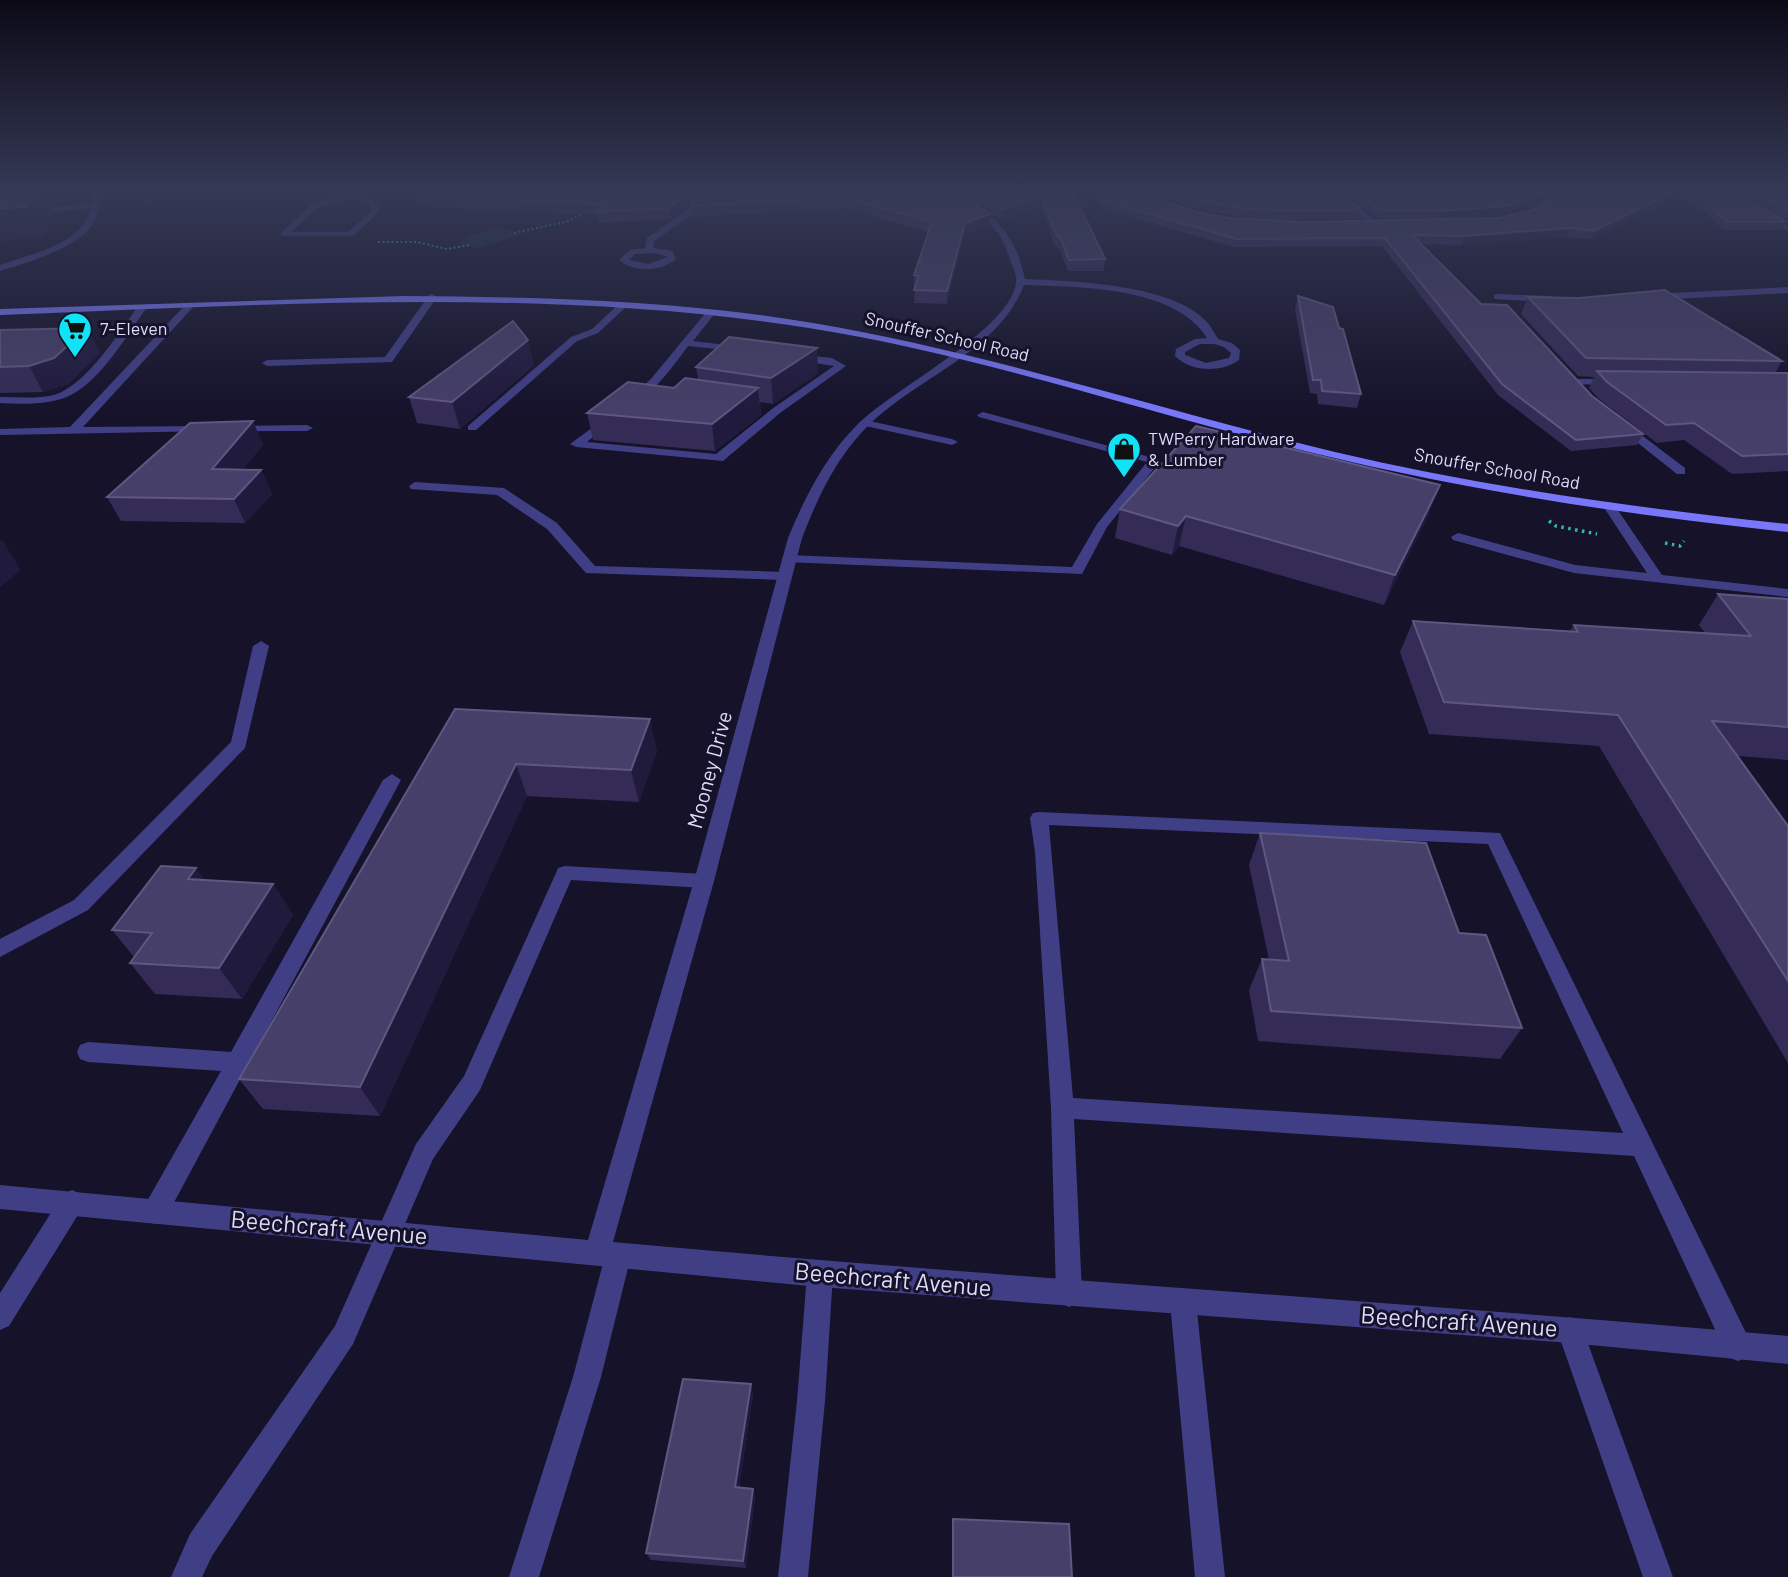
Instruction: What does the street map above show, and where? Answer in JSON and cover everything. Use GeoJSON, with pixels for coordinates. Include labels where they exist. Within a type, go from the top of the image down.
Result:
{"type":"FeatureCollection","features":[{"type":"Feature","properties":{"kind":"main road","name":"Snouffer School Road"},"geometry":{"type":"LineString","coordinates":[[0,312],[432,297],[624,303],[710,312],[852,333],[956,356],[1328,454],[1443,478],[1609,506],[1788,528]]}},
{"type":"Feature","properties":{"kind":"street"},"geometry":{"type":"LineString","coordinates":[[1016,266],[1021,282],[1096,285],[1140,293],[1188,312],[1202,321],[1211,331],[1214,341]]}},
{"type":"Feature","properties":{"kind":"street","name":"Mooney Drive"},"geometry":{"type":"LineString","coordinates":[[524,1577],[587,1377],[608,1255],[787,568],[812,494],[838,452],[865,423],[898,393],[956,356],[1000,319],[1015,300],[1021,282]]}},
{"type":"Feature","properties":{"kind":"street"},"geometry":{"type":"LineString","coordinates":[[1641,297],[1788,290]]}},
{"type":"Feature","properties":{"kind":"street"},"geometry":{"type":"LineString","coordinates":[[1506,307],[1493,293],[1559,299]]}},
{"type":"Feature","properties":{"kind":"street"},"geometry":{"type":"LineString","coordinates":[[267,363],[388,360],[432,297]]}},
{"type":"Feature","properties":{"kind":"street"},"geometry":{"type":"LineString","coordinates":[[472,428],[574,339],[595,331],[624,303]]}},
{"type":"Feature","properties":{"kind":"street"},"geometry":{"type":"LineString","coordinates":[[73,430],[190,305]]}},
{"type":"Feature","properties":{"kind":"street"},"geometry":{"type":"LineString","coordinates":[[0,400],[57,398],[75,389],[119,339],[142,307]]}},
{"type":"Feature","properties":{"kind":"street"},"geometry":{"type":"LineString","coordinates":[[710,312],[643,391],[576,444],[719,458],[776,411],[841,366],[832,361],[782,355]]}},
{"type":"Feature","properties":{"kind":"street"},"geometry":{"type":"LineString","coordinates":[[1214,341],[1228,345],[1236,352],[1234,360],[1225,364],[1198,366],[1180,356],[1180,351],[1188,344],[1214,341]]}},
{"type":"Feature","properties":{"kind":"street"},"geometry":{"type":"LineString","coordinates":[[686,343],[754,352]]}},
{"type":"Feature","properties":{"kind":"street"},"geometry":{"type":"LineString","coordinates":[[1586,396],[1569,378],[1631,382]]}},
{"type":"Feature","properties":{"kind":"street"},"geometry":{"type":"LineString","coordinates":[[643,391],[657,393]]}},
{"type":"Feature","properties":{"kind":"street"},"geometry":{"type":"LineString","coordinates":[[763,409],[776,411]]}},
{"type":"Feature","properties":{"kind":"street"},"geometry":{"type":"LineString","coordinates":[[415,486],[500,491],[552,526],[591,570],[787,568],[1077,571],[1087,546],[1106,517],[1155,460],[984,415]]}},
{"type":"Feature","properties":{"kind":"street"},"geometry":{"type":"LineString","coordinates":[[1615,420],[1681,471]]}},
{"type":"Feature","properties":{"kind":"street"},"geometry":{"type":"LineString","coordinates":[[865,423],[952,442]]}},
{"type":"Feature","properties":{"kind":"street"},"geometry":{"type":"LineString","coordinates":[[0,432],[307,428]]}},
{"type":"Feature","properties":{"kind":"street"},"geometry":{"type":"LineString","coordinates":[[1609,506],[1659,580]]}},
{"type":"Feature","properties":{"kind":"street"},"geometry":{"type":"LineString","coordinates":[[1458,537],[1574,569],[1788,593]]}},
{"type":"Feature","properties":{"kind":"street"},"geometry":{"type":"LineString","coordinates":[[0,949],[81,905],[239,744],[261,646]]}},
{"type":"Feature","properties":{"kind":"street"},"geometry":{"type":"LineString","coordinates":[[155,1212],[392,780]]}},
{"type":"Feature","properties":{"kind":"street"},"geometry":{"type":"LineString","coordinates":[[1069,1294],[1062,1108],[1044,852],[1039,818],[1494,838],[1738,1347]]}},
{"type":"Feature","properties":{"kind":"street"},"geometry":{"type":"LineString","coordinates":[[186,1577],[201,1545],[344,1335],[424,1152],[471,1083],[565,873],[704,881]]}},
{"type":"Feature","properties":{"kind":"street"},"geometry":{"type":"LineString","coordinates":[[88,1052],[236,1062]]}},
{"type":"Feature","properties":{"kind":"street"},"geometry":{"type":"LineString","coordinates":[[1062,1108],[1641,1145]]}},
{"type":"Feature","properties":{"kind":"street","name":"Beechcraft Avenue"},"geometry":{"type":"LineString","coordinates":[[0,1197],[820,1274],[1570,1330],[1788,1350]]}},
{"type":"Feature","properties":{"kind":"street"},"geometry":{"type":"LineString","coordinates":[[0,1317],[72,1202]]}},
{"type":"Feature","properties":{"kind":"street"},"geometry":{"type":"LineString","coordinates":[[793,1577],[811,1401],[820,1274]]}},
{"type":"Feature","properties":{"kind":"street"},"geometry":{"type":"LineString","coordinates":[[1183,1302],[1210,1577]]}},
{"type":"Feature","properties":{"kind":"street"},"geometry":{"type":"LineString","coordinates":[[1570,1330],[1658,1577]]}},
{"type":"Feature","properties":{"kind":"path"},"geometry":{"type":"LineString","coordinates":[[1564,527],[1608,536]]}},
{"type":"Feature","properties":{"kind":"building"},"geometry":{"type":"Polygon","coordinates":[[[917,266],[954,266],[947,291],[914,290],[919,276],[914,275],[917,266]]]}},
{"type":"Feature","properties":{"kind":"building"},"geometry":{"type":"Polygon","coordinates":[[[1407,266],[1443,266],[1481,304],[1507,305],[1592,396],[1643,434],[1576,440],[1502,384],[1407,266]]]}},
{"type":"Feature","properties":{"kind":"building"},"geometry":{"type":"Polygon","coordinates":[[[1665,290],[1782,361],[1586,358],[1528,297],[1579,298],[1665,290]]]}},
{"type":"Feature","properties":{"kind":"building"},"geometry":{"type":"Polygon","coordinates":[[[1298,296],[1333,307],[1339,328],[1343,329],[1361,394],[1322,391],[1321,380],[1313,380],[1298,296]]]}},
{"type":"Feature","properties":{"kind":"building"},"geometry":{"type":"Polygon","coordinates":[[[513,321],[528,340],[452,402],[409,397],[513,321]]]}},
{"type":"Feature","properties":{"kind":"building"},"geometry":{"type":"Polygon","coordinates":[[[87,328],[54,358],[29,366],[0,367],[0,330],[87,328]]]}},
{"type":"Feature","properties":{"kind":"building"},"geometry":{"type":"Polygon","coordinates":[[[729,337],[817,348],[771,378],[696,367],[729,337]]]}},
{"type":"Feature","properties":{"kind":"building"},"geometry":{"type":"Polygon","coordinates":[[[1597,371],[1788,373],[1788,454],[1742,456],[1694,423],[1666,425],[1607,382],[1597,371]]]}},
{"type":"Feature","properties":{"kind":"building"},"geometry":{"type":"Polygon","coordinates":[[[685,378],[758,388],[712,424],[587,413],[628,382],[674,388],[685,378]]]}},
{"type":"Feature","properties":{"kind":"building"},"geometry":{"type":"Polygon","coordinates":[[[253,421],[212,469],[261,470],[234,499],[107,497],[190,423],[253,421]]]}},
{"type":"Feature","properties":{"kind":"building"},"geometry":{"type":"Polygon","coordinates":[[[1196,426],[1440,485],[1395,575],[1186,516],[1178,526],[1120,509],[1196,426]]]}},
{"type":"Feature","properties":{"kind":"building"},"geometry":{"type":"Polygon","coordinates":[[[1718,594],[1788,599],[1788,727],[1712,721],[1788,826],[1788,981],[1618,715],[1444,702],[1413,621],[1578,632],[1574,625],[1751,636],[1718,594]]]}},
{"type":"Feature","properties":{"kind":"building"},"geometry":{"type":"Polygon","coordinates":[[[455,709],[650,719],[631,770],[516,764],[360,1087],[239,1079],[455,709]]]}},
{"type":"Feature","properties":{"kind":"building"},"geometry":{"type":"Polygon","coordinates":[[[1260,833],[1426,843],[1459,933],[1486,935],[1522,1028],[1271,1011],[1262,959],[1289,961],[1260,833]]]}},
{"type":"Feature","properties":{"kind":"building"},"geometry":{"type":"Polygon","coordinates":[[[161,866],[196,868],[188,879],[273,884],[219,968],[130,963],[152,933],[112,930],[161,866]]]}},
{"type":"Feature","properties":{"kind":"building"},"geometry":{"type":"Polygon","coordinates":[[[683,1379],[751,1384],[735,1487],[753,1489],[743,1561],[646,1553],[683,1379]]]}},
{"type":"Feature","properties":{"kind":"building"},"geometry":{"type":"Polygon","coordinates":[[[953,1519],[1069,1524],[1072,1577],[953,1577],[953,1519]]]}},
{"type":"Feature","properties":{"kind":"place","name":"7-Eleven"},"geometry":{"type":"Point","coordinates":[75,359]}},
{"type":"Feature","properties":{"kind":"place","name":"TWPerry Hardware & Lumber"},"geometry":{"type":"Point","coordinates":[1124,479]}}]}
